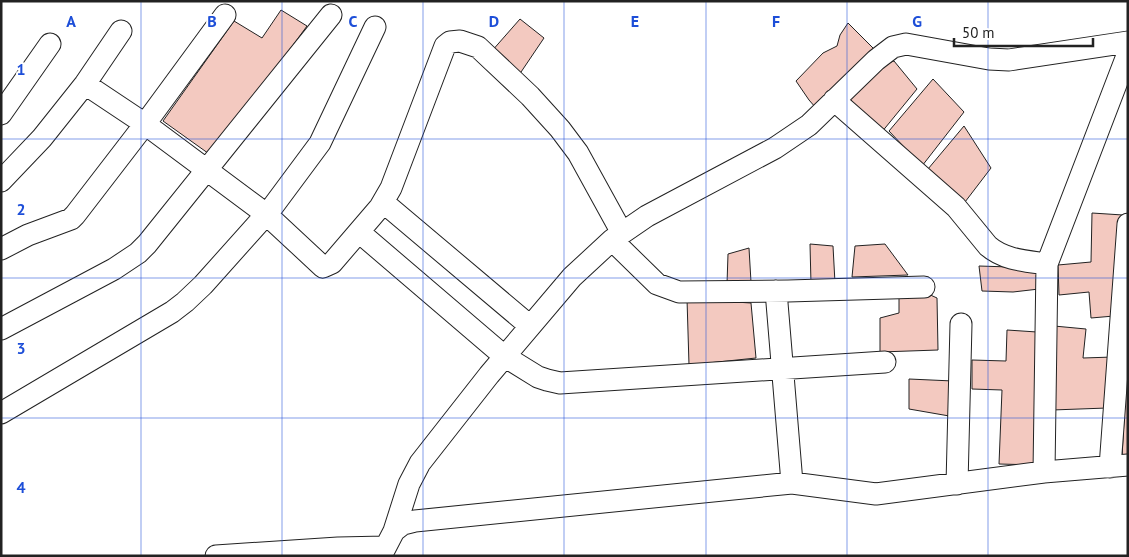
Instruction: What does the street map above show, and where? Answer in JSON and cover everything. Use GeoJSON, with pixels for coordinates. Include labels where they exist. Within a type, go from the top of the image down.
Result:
{"type":"FeatureCollection","features":[{"type":"Feature","properties":{"kind":"street"},"geometry":{"type":"LineString","coordinates":[[1,249],[28,235],[70,219],[75,215],[225,15]]}},
{"type":"Feature","properties":{"kind":"street"},"geometry":{"type":"LineString","coordinates":[[1,329],[114,269],[138,253],[331,15]]}},
{"type":"Feature","properties":{"kind":"street"},"geometry":{"type":"LineString","coordinates":[[1,413],[164,316],[185,302],[203,284],[266,214],[320,144],[375,27]]}},
{"type":"Feature","properties":{"kind":"street"},"geometry":{"type":"LineString","coordinates":[[1,181],[42,138],[85,84],[121,31]]}},
{"type":"Feature","properties":{"kind":"street"},"geometry":{"type":"LineString","coordinates":[[85,84],[145,124],[266,214],[324,267],[332,263],[383,202],[391,188],[445,46],[450,42],[460,41],[478,47],[530,96],[560,129],[578,153],[617,236],[657,284],[666,289],[679,292],[776,291],[924,286]]}},
{"type":"Feature","properties":{"kind":"street"},"geometry":{"type":"LineString","coordinates":[[387,545],[409,484],[420,463],[504,356],[572,277],[617,236],[647,216],[775,148],[809,125],[876,60],[893,47],[906,44],[989,59],[1009,60],[1128,42]]}},
{"type":"Feature","properties":{"kind":"street"},"geometry":{"type":"LineString","coordinates":[[5,103],[50,44]]}},
{"type":"Feature","properties":{"kind":"street"},"geometry":{"type":"LineString","coordinates":[[1044,472],[1047,264],[1128,52]]}},
{"type":"Feature","properties":{"kind":"street"},"geometry":{"type":"LineString","coordinates":[[834,100],[956,207],[994,251],[1007,257],[1047,264]]}},
{"type":"Feature","properties":{"kind":"street"},"geometry":{"type":"LineString","coordinates":[[383,202],[530,326]]}},
{"type":"Feature","properties":{"kind":"street"},"geometry":{"type":"LineString","coordinates":[[216,556],[387,545],[403,524],[415,522],[792,484],[876,494],[1044,472],[1119,466],[1128,224]]}},
{"type":"Feature","properties":{"kind":"street"},"geometry":{"type":"LineString","coordinates":[[359,232],[504,356],[538,377],[547,380],[560,383],[885,362]]}},
{"type":"Feature","properties":{"kind":"street"},"geometry":{"type":"LineString","coordinates":[[776,291],[792,484]]}},
{"type":"Feature","properties":{"kind":"street"},"geometry":{"type":"LineString","coordinates":[[957,484],[960,324]]}},
{"type":"Feature","properties":{"kind":"building"},"geometry":{"type":"Polygon","coordinates":[[[281,10],[307,26],[212,156],[163,121],[234,21],[262,38],[281,10]]]}},
{"type":"Feature","properties":{"kind":"building"},"geometry":{"type":"Polygon","coordinates":[[[520,19],[544,38],[519,75],[491,52],[520,19]]]}},
{"type":"Feature","properties":{"kind":"building"},"geometry":{"type":"Polygon","coordinates":[[[848,23],[878,53],[816,108],[796,81],[823,53],[837,46],[840,35],[848,23]]]}},
{"type":"Feature","properties":{"kind":"building"},"geometry":{"type":"Polygon","coordinates":[[[894,61],[917,89],[881,133],[849,98],[876,67],[894,61]]]}},
{"type":"Feature","properties":{"kind":"building"},"geometry":{"type":"Polygon","coordinates":[[[933,79],[964,112],[922,166],[889,131],[933,79]]]}},
{"type":"Feature","properties":{"kind":"building"},"geometry":{"type":"Polygon","coordinates":[[[964,126],[991,168],[965,202],[928,169],[964,126]]]}},
{"type":"Feature","properties":{"kind":"building"},"geometry":{"type":"Polygon","coordinates":[[[1092,213],[1123,215],[1114,316],[1091,318],[1089,292],[1059,295],[1058,265],[1091,262],[1092,213]]]}},
{"type":"Feature","properties":{"kind":"building"},"geometry":{"type":"Polygon","coordinates":[[[810,244],[833,246],[835,283],[811,284],[810,244]]]}},
{"type":"Feature","properties":{"kind":"building"},"geometry":{"type":"Polygon","coordinates":[[[885,244],[908,275],[852,277],[855,246],[885,244]]]}},
{"type":"Feature","properties":{"kind":"building"},"geometry":{"type":"Polygon","coordinates":[[[749,248],[751,282],[727,284],[728,254],[749,248]]]}},
{"type":"Feature","properties":{"kind":"building"},"geometry":{"type":"Polygon","coordinates":[[[979,266],[1041,268],[1039,289],[1013,292],[982,291],[979,266]]]}},
{"type":"Feature","properties":{"kind":"building"},"geometry":{"type":"Polygon","coordinates":[[[899,292],[926,293],[937,298],[938,350],[880,352],[880,318],[899,313],[899,292]]]}},
{"type":"Feature","properties":{"kind":"building"},"geometry":{"type":"Polygon","coordinates":[[[687,299],[751,303],[756,358],[689,365],[687,299]]]}},
{"type":"Feature","properties":{"kind":"building"},"geometry":{"type":"Polygon","coordinates":[[[1054,326],[1086,329],[1083,358],[1113,357],[1107,408],[1052,410],[1054,326]]]}},
{"type":"Feature","properties":{"kind":"building"},"geometry":{"type":"Polygon","coordinates":[[[1007,330],[1037,332],[1037,465],[999,464],[1002,390],[972,389],[972,360],[1006,361],[1007,330]]]}},
{"type":"Feature","properties":{"kind":"building"},"geometry":{"type":"Polygon","coordinates":[[[909,379],[953,381],[955,417],[909,409],[909,379]]]}},
{"type":"Feature","properties":{"kind":"building"},"geometry":{"type":"Polygon","coordinates":[[[1126,382],[1128,382],[1128,457],[1122,458],[1126,382]]]}}]}
